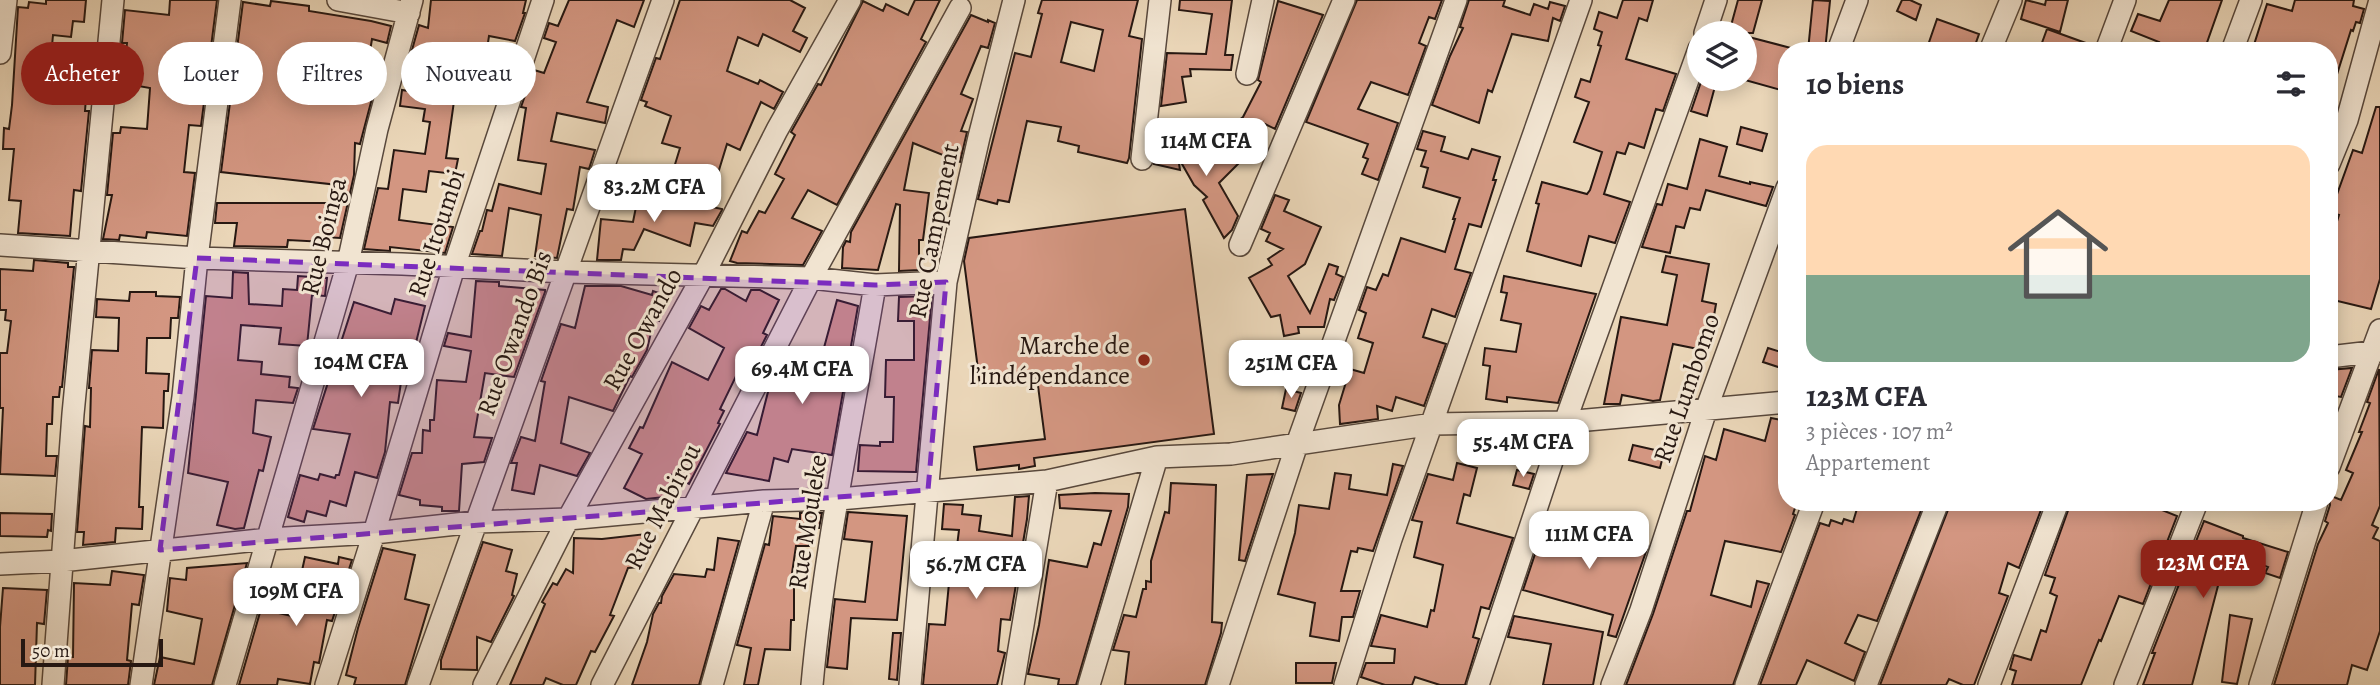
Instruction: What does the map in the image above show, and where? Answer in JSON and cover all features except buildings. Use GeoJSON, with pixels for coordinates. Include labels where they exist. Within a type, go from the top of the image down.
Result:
{"type":"FeatureCollection","features":[{"type":"Feature","properties":{"kind":"street"},"geometry":{"type":"LineString","coordinates":[[0,53],[6,0]]}},
{"type":"Feature","properties":{"kind":"street"},"geometry":{"type":"LineString","coordinates":[[52,685],[113,0]]}},
{"type":"Feature","properties":{"kind":"street"},"geometry":{"type":"LineString","coordinates":[[141,685],[183,397],[197,258],[230,0]]}},
{"type":"Feature","properties":{"kind":"street"},"geometry":{"type":"LineString","coordinates":[[338,0],[410,6]]}},
{"type":"Feature","properties":{"kind":"street","name":"Rue Itoumbi"},"geometry":{"type":"LineString","coordinates":[[326,685],[454,267],[543,0]]}},
{"type":"Feature","properties":{"kind":"street","name":"Rue Owando Bis"},"geometry":{"type":"LineString","coordinates":[[418,685],[663,0]]}},
{"type":"Feature","properties":{"kind":"street","name":"Rue Owando"},"geometry":{"type":"LineString","coordinates":[[484,685],[568,519],[704,274],[777,130],[850,0]]}},
{"type":"Feature","properties":{"kind":"street","name":"Rue Campement"},"geometry":{"type":"LineString","coordinates":[[910,685],[946,282],[1014,0]]}},
{"type":"Feature","properties":{"kind":"street"},"geometry":{"type":"LineString","coordinates":[[1142,159],[1160,0]]}},
{"type":"Feature","properties":{"kind":"street"},"geometry":{"type":"LineString","coordinates":[[1247,74],[1263,0]]}},
{"type":"Feature","properties":{"kind":"street"},"geometry":{"type":"LineString","coordinates":[[1240,245],[1344,0]]}},
{"type":"Feature","properties":{"kind":"street"},"geometry":{"type":"LineString","coordinates":[[1218,685],[1297,444],[1456,0]]}},
{"type":"Feature","properties":{"kind":"street"},"geometry":{"type":"LineString","coordinates":[[1345,685],[1391,539],[1581,0]]}},
{"type":"Feature","properties":{"kind":"street"},"geometry":{"type":"LineString","coordinates":[[1709,21],[1716,0]]}},
{"type":"Feature","properties":{"kind":"street"},"geometry":{"type":"LineString","coordinates":[[1841,42],[1857,0]]}},
{"type":"Feature","properties":{"kind":"street"},"geometry":{"type":"LineString","coordinates":[[1994,42],[2011,0]]}},
{"type":"Feature","properties":{"kind":"street"},"geometry":{"type":"LineString","coordinates":[[2109,42],[2125,0]]}},
{"type":"Feature","properties":{"kind":"street"},"geometry":{"type":"LineString","coordinates":[[2235,42],[2251,0]]}},
{"type":"Feature","properties":{"kind":"street"},"geometry":{"type":"LineString","coordinates":[[2338,142],[2347,120],[2380,0]]}},
{"type":"Feature","properties":{"kind":"street","name":"Rue Boinga"},"geometry":{"type":"LineString","coordinates":[[225,685],[348,263],[377,129],[410,6]]}},
{"type":"Feature","properties":{"kind":"street","name":"Rue Mabirou"},"geometry":{"type":"LineString","coordinates":[[602,685],[811,278],[960,8]]}},
{"type":"Feature","properties":{"kind":"street"},"geometry":{"type":"LineString","coordinates":[[1478,685],[1565,422],[1687,82]]}},
{"type":"Feature","properties":{"kind":"street","name":"Rue Lumbomo"},"geometry":{"type":"LineString","coordinates":[[1612,685],[1641,610],[1706,410],[1778,213]]}},
{"type":"Feature","properties":{"kind":"street"},"geometry":{"type":"LineString","coordinates":[[0,245],[197,258],[811,278],[876,285],[946,282]]}},
{"type":"Feature","properties":{"kind":"street","name":"Rue Mouleke"},"geometry":{"type":"LineString","coordinates":[[812,685],[839,499],[876,285]]}},
{"type":"Feature","properties":{"kind":"street"},"geometry":{"type":"LineString","coordinates":[[2338,445],[2377,351],[2380,330]]}},
{"type":"Feature","properties":{"kind":"street"},"geometry":{"type":"LineString","coordinates":[[2338,357],[2377,351]]}},
{"type":"Feature","properties":{"kind":"street"},"geometry":{"type":"LineString","coordinates":[[0,564],[61,561],[268,539],[374,533],[475,522],[568,519],[764,501],[839,499],[1046,481],[1157,457],[1231,454],[1433,424],[1565,422],[1778,403]]}},
{"type":"Feature","properties":{"kind":"street"},"geometry":{"type":"LineString","coordinates":[[1089,685],[1157,457]]}},
{"type":"Feature","properties":{"kind":"street"},"geometry":{"type":"LineString","coordinates":[[1013,685],[1046,481]]}},
{"type":"Feature","properties":{"kind":"street"},"geometry":{"type":"LineString","coordinates":[[712,685],[764,501]]}},
{"type":"Feature","properties":{"kind":"street"},"geometry":{"type":"LineString","coordinates":[[1746,685],[1811,511]]}},
{"type":"Feature","properties":{"kind":"street"},"geometry":{"type":"LineString","coordinates":[[1866,685],[1934,511]]}},
{"type":"Feature","properties":{"kind":"street"},"geometry":{"type":"LineString","coordinates":[[1989,685],[2055,511]]}},
{"type":"Feature","properties":{"kind":"street"},"geometry":{"type":"LineString","coordinates":[[2125,685],[2193,511]]}},
{"type":"Feature","properties":{"kind":"street"},"geometry":{"type":"LineString","coordinates":[[2260,685],[2314,511]]}},
{"type":"Feature","properties":{"kind":"highlighted area"},"geometry":{"type":"Polygon","coordinates":[[[197,258],[875,285],[946,282],[928,490],[160,550],[197,258]]]}},
{"type":"Feature","properties":{"kind":"place","name":"Marche de l’indépendance"},"geometry":{"type":"Point","coordinates":[1144,360]}}]}
